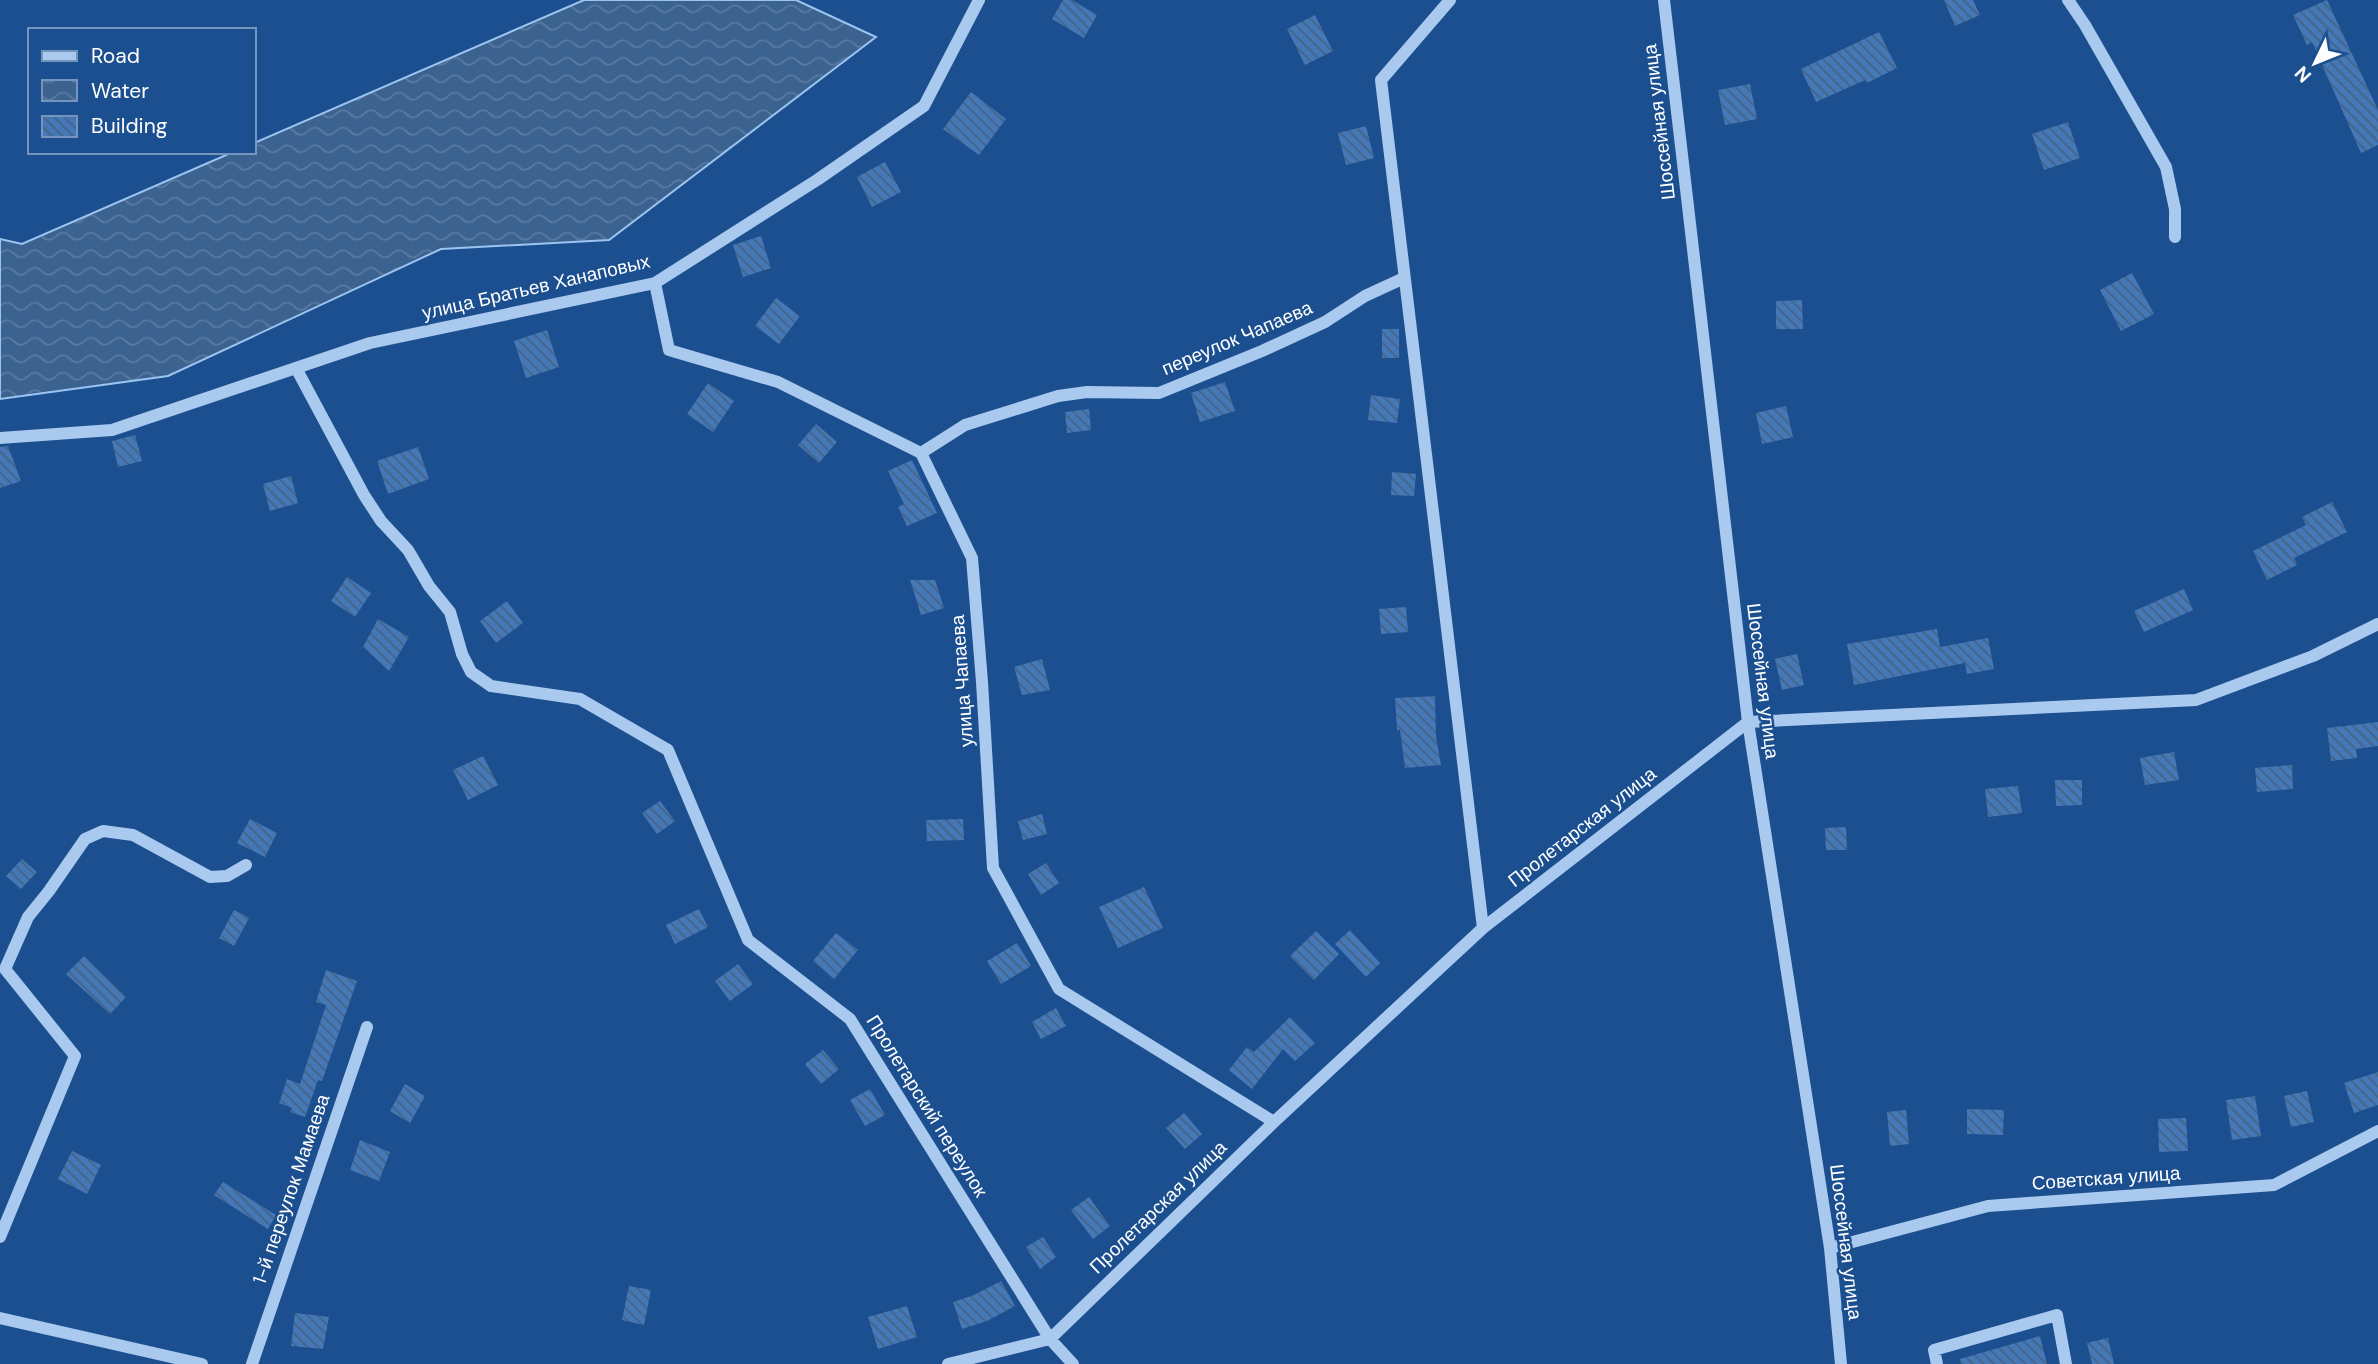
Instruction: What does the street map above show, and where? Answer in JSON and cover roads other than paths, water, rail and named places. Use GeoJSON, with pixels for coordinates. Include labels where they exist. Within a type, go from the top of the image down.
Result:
{"type":"FeatureCollection","features":[{"type":"Feature","properties":{"kind":"street","name":"улица Братьев Ханаповых"},"geometry":{"type":"LineString","coordinates":[[0,438],[112,430],[370,343],[655,283],[817,180],[924,106],[979,0]]}},
{"type":"Feature","properties":{"kind":"street"},"geometry":{"type":"LineString","coordinates":[[1450,0],[1381,80],[1483,928]]}},
{"type":"Feature","properties":{"kind":"street","name":"Шоссейная улица"},"geometry":{"type":"LineString","coordinates":[[1664,0],[1748,722],[1830,1248],[1841,1364]]}},
{"type":"Feature","properties":{"kind":"street"},"geometry":{"type":"LineString","coordinates":[[2068,0],[2166,167],[2175,209],[2175,237]]}},
{"type":"Feature","properties":{"kind":"street","name":"переулок Чапаева"},"geometry":{"type":"LineString","coordinates":[[920,453],[965,425],[1058,396],[1087,392],[1159,393],[1325,322],[1365,296],[1404,278]]}},
{"type":"Feature","properties":{"kind":"street"},"geometry":{"type":"LineString","coordinates":[[655,283],[669,350],[778,382],[920,453]]}},
{"type":"Feature","properties":{"kind":"street","name":"Пролетарский переулок"},"geometry":{"type":"LineString","coordinates":[[296,368],[364,495],[381,521],[408,550],[429,586],[450,612],[462,654],[471,672],[491,686],[580,699],[668,750],[748,940],[850,1019],[1050,1339],[1073,1364]]}},
{"type":"Feature","properties":{"kind":"street","name":"улица Чапаева"},"geometry":{"type":"LineString","coordinates":[[920,453],[972,558],[993,868],[1059,989],[1273,1122]]}},
{"type":"Feature","properties":{"kind":"street"},"geometry":{"type":"LineString","coordinates":[[1748,722],[2196,700],[2313,656],[2378,624]]}},
{"type":"Feature","properties":{"kind":"street","name":"Пролетарская улица"},"geometry":{"type":"LineString","coordinates":[[1050,1339],[1273,1122],[1483,928],[1748,722]]}},
{"type":"Feature","properties":{"kind":"street"},"geometry":{"type":"LineString","coordinates":[[0,1237],[75,1056],[5,969],[28,916],[85,839],[103,831],[133,835],[210,877],[227,876],[246,866]]}},
{"type":"Feature","properties":{"kind":"street","name":"1-й переулок Мамаева"},"geometry":{"type":"LineString","coordinates":[[252,1364],[367,1027]]}},
{"type":"Feature","properties":{"kind":"street","name":"Советская улица"},"geometry":{"type":"LineString","coordinates":[[1830,1248],[1988,1206],[2274,1185],[2378,1131]]}},
{"type":"Feature","properties":{"kind":"street"},"geometry":{"type":"LineString","coordinates":[[1937,1364],[1934,1350],[2057,1315],[2066,1364]]}},
{"type":"Feature","properties":{"kind":"street"},"geometry":{"type":"LineString","coordinates":[[0,1318],[202,1364]]}},
{"type":"Feature","properties":{"kind":"street"},"geometry":{"type":"LineString","coordinates":[[948,1364],[1050,1339]]}},
{"type":"Feature","properties":{"kind":"water"},"geometry":{"type":"Polygon","coordinates":[[[584,0],[796,0],[876,37],[609,240],[441,249],[168,376],[0,399],[0,239],[22,244],[228,154],[256,154],[256,142],[584,0]]]}}]}
